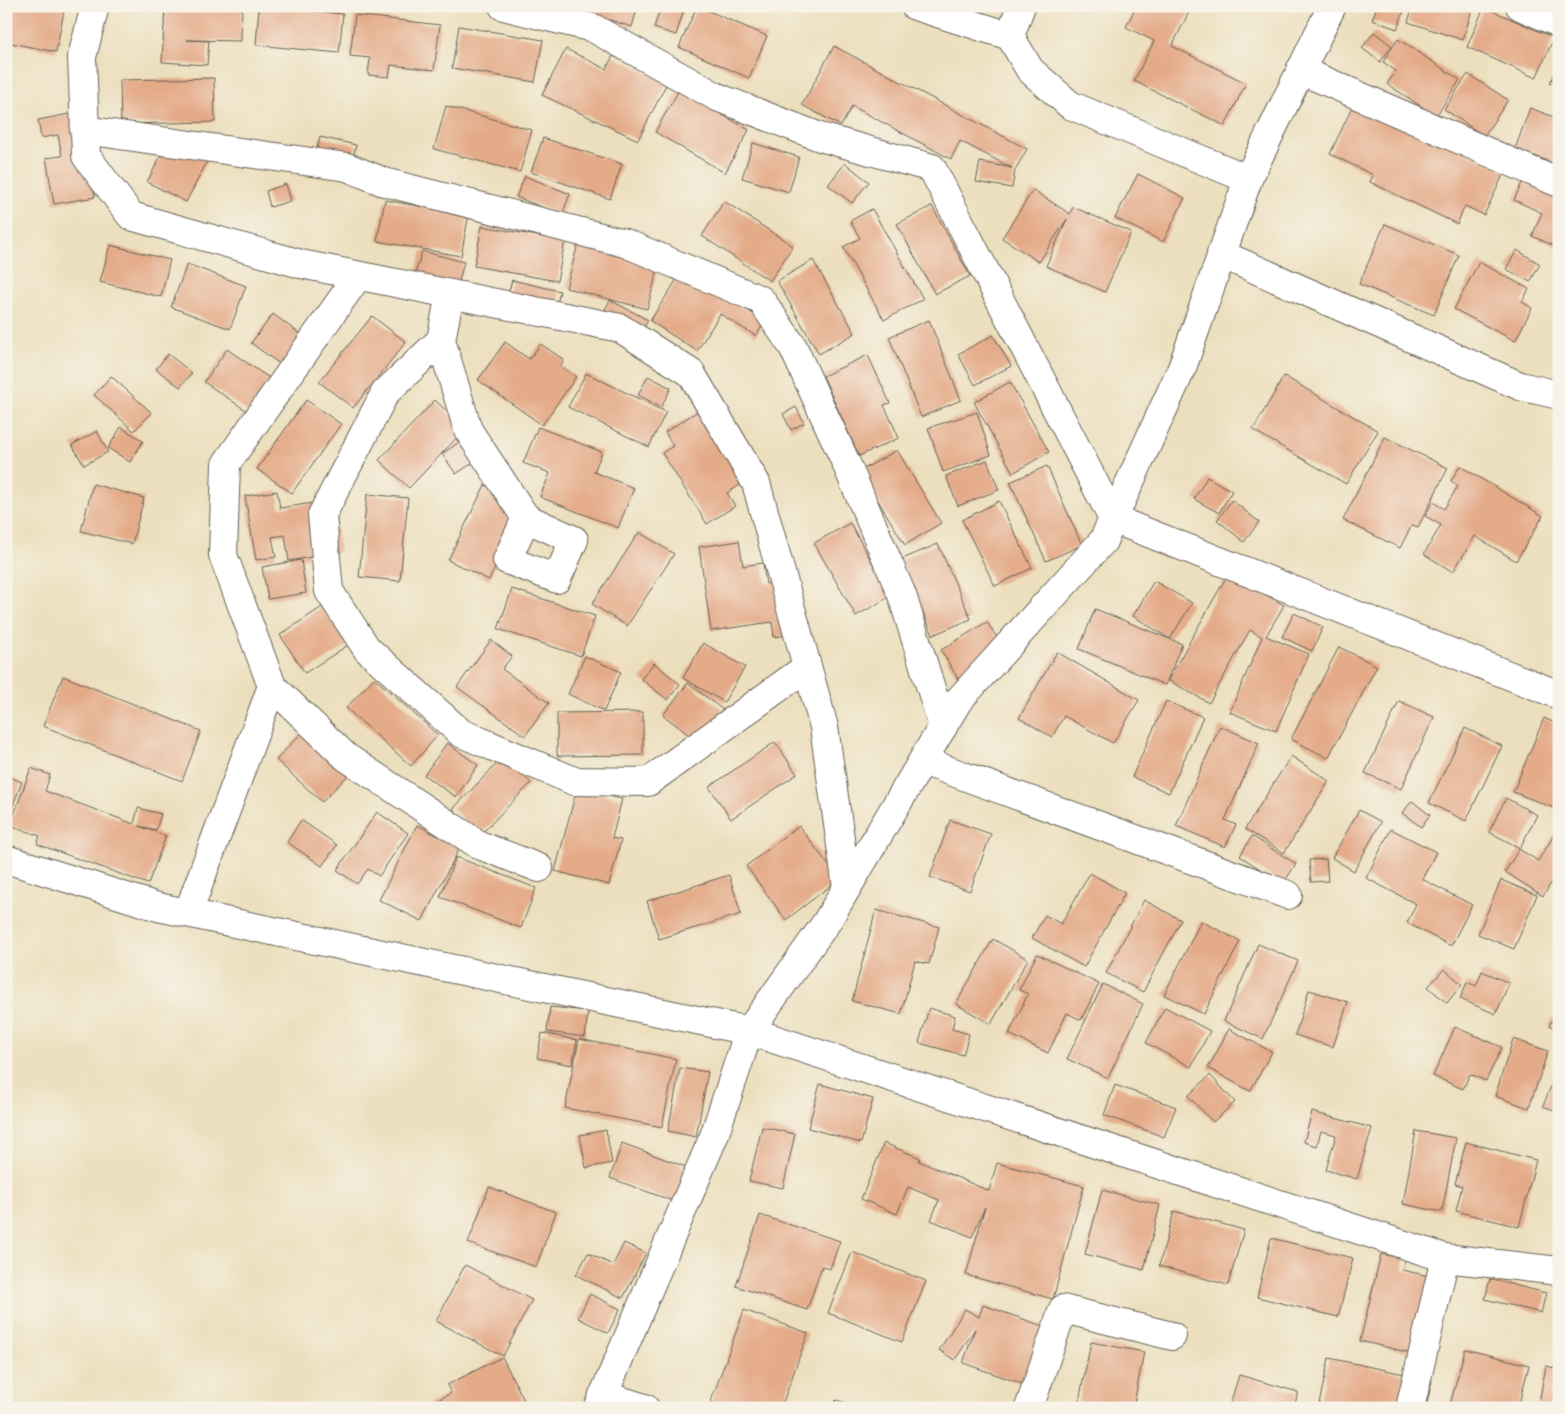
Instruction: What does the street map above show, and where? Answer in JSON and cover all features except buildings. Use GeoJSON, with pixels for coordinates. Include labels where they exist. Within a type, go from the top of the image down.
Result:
{"type":"FeatureCollection","features":[{"type":"Feature","properties":{"kind":"street"},"geometry":{"type":"LineString","coordinates":[[95,6],[82,57],[86,156],[131,216],[301,264],[620,328],[691,372],[756,483],[824,727],[848,886]]}},
{"type":"Feature","properties":{"kind":"street"},"geometry":{"type":"LineString","coordinates":[[503,6],[592,28],[717,97],[820,138],[932,168],[1113,519],[1559,695]]}},
{"type":"Feature","properties":{"kind":"street"},"geometry":{"type":"LineString","coordinates":[[915,6],[1010,36],[1030,70],[1070,105],[1248,179]]}},
{"type":"Feature","properties":{"kind":"street"},"geometry":{"type":"LineString","coordinates":[[1010,36],[1022,6]]}},
{"type":"Feature","properties":{"kind":"street"},"geometry":{"type":"LineString","coordinates":[[646,1408],[601,1401],[714,1136],[749,1031],[826,923],[958,701],[1103,541],[1182,368],[1248,179],[1332,6]]}},
{"type":"Feature","properties":{"kind":"street"},"geometry":{"type":"LineString","coordinates":[[1520,6],[1559,23]]}},
{"type":"Feature","properties":{"kind":"street"},"geometry":{"type":"LineString","coordinates":[[1300,70],[1559,183]]}},
{"type":"Feature","properties":{"kind":"street"},"geometry":{"type":"LineString","coordinates":[[84,130],[347,167],[384,182],[625,243],[760,300],[793,347],[846,463],[902,595],[943,727]]}},
{"type":"Feature","properties":{"kind":"street"},"geometry":{"type":"LineString","coordinates":[[1221,254],[1520,386],[1559,396]]}},
{"type":"Feature","properties":{"kind":"street"},"geometry":{"type":"LineString","coordinates":[[358,276],[226,464],[223,555],[272,686],[346,756],[479,845],[539,868]]}},
{"type":"Feature","properties":{"kind":"street"},"geometry":{"type":"LineString","coordinates":[[450,294],[441,340],[468,430],[526,518]]}},
{"type":"Feature","properties":{"kind":"street"},"geometry":{"type":"LineString","coordinates":[[441,340],[385,393],[322,515],[328,591],[367,649],[461,733],[574,781],[648,782],[807,667]]}},
{"type":"Feature","properties":{"kind":"street"},"geometry":{"type":"LineString","coordinates":[[188,913],[272,686]]}},
{"type":"Feature","properties":{"kind":"street"},"geometry":{"type":"LineString","coordinates":[[923,761],[1288,895]]}},
{"type":"Feature","properties":{"kind":"street"},"geometry":{"type":"LineString","coordinates":[[6,859],[158,906],[188,913],[749,1031],[1445,1258],[1559,1271]]}},
{"type":"Feature","properties":{"kind":"street"},"geometry":{"type":"LineString","coordinates":[[1410,1408],[1445,1258]]}},
{"type":"Feature","properties":{"kind":"street"},"geometry":{"type":"LineString","coordinates":[[1029,1408],[1063,1309],[1172,1336]]}}]}
